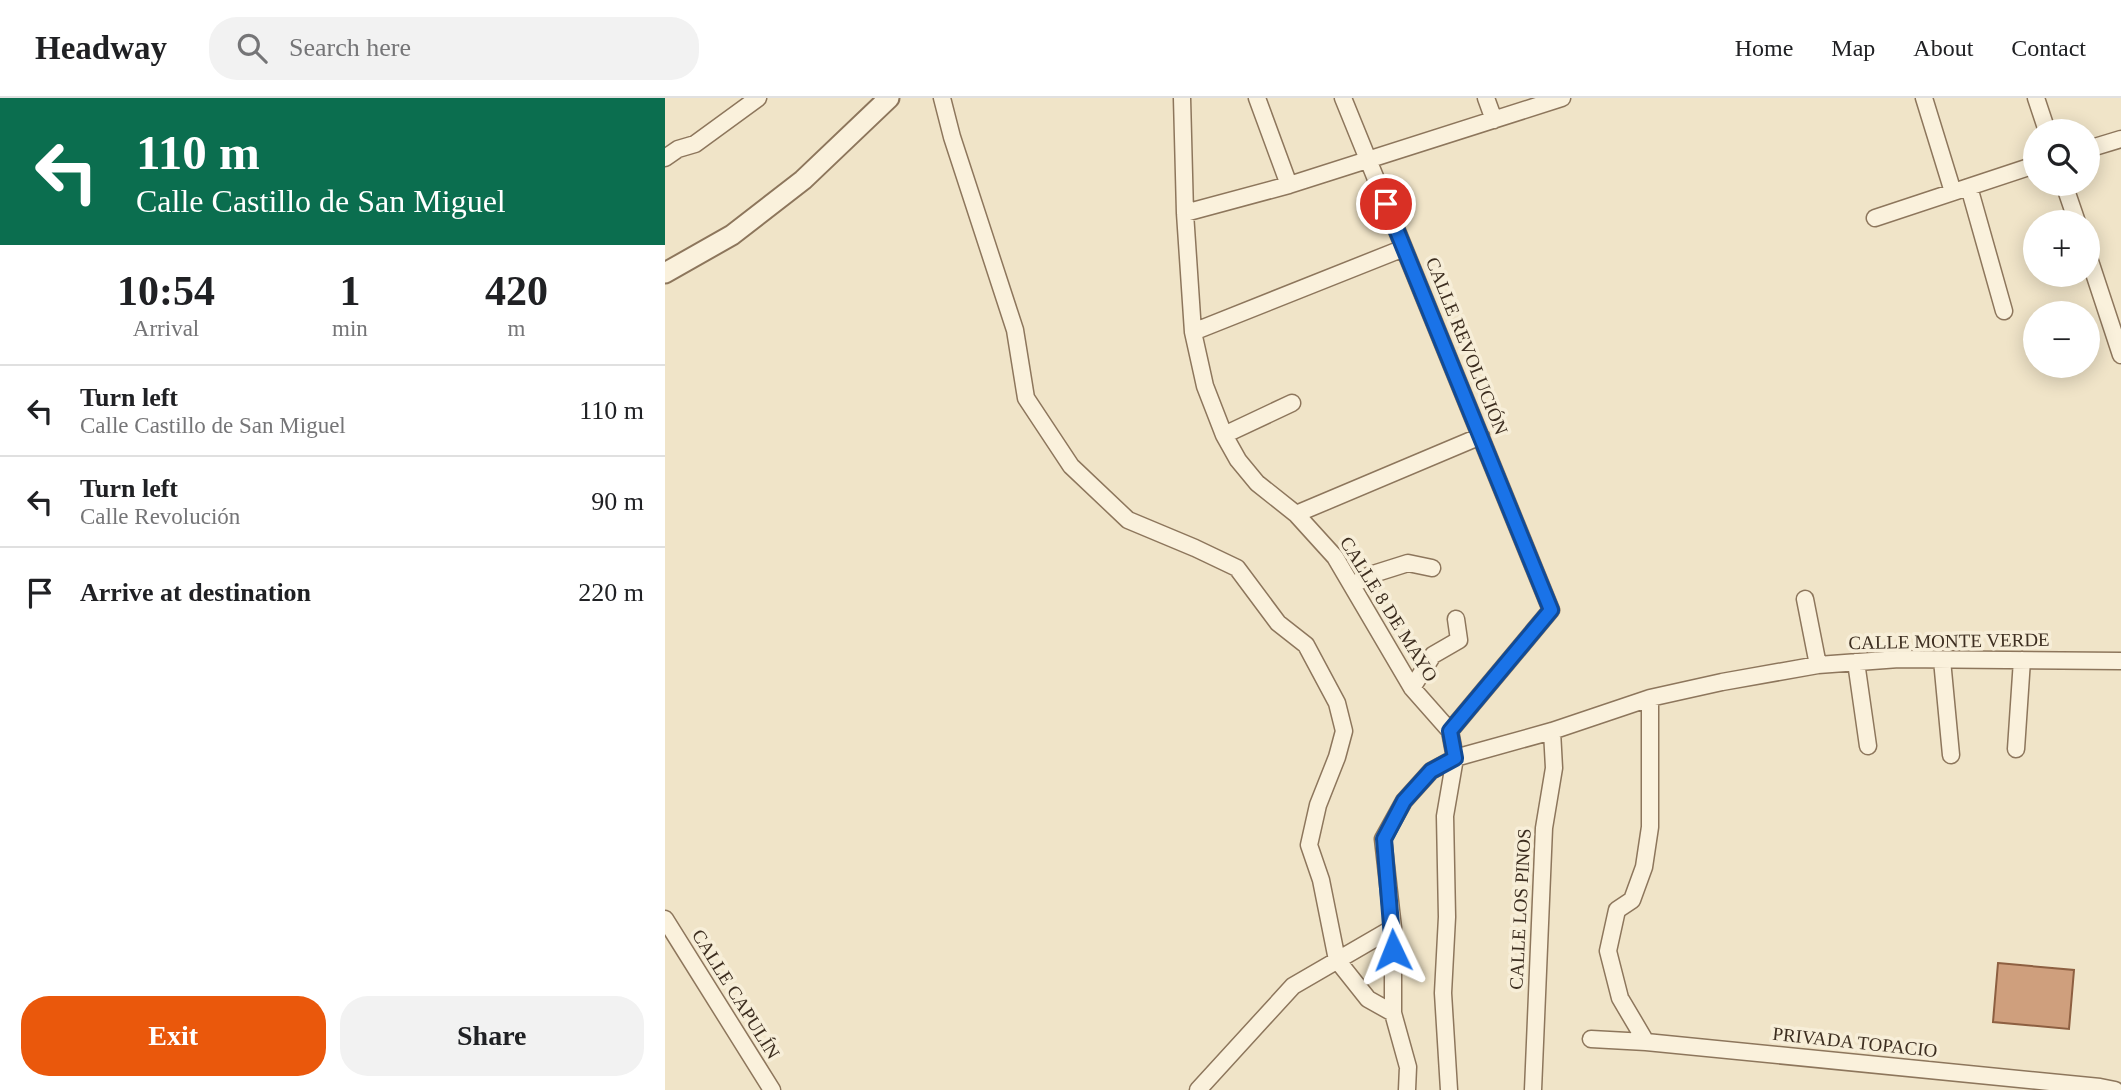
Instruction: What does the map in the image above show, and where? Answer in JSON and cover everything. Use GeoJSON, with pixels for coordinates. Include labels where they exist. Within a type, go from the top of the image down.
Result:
{"type":"FeatureCollection","features":[{"type":"Feature","properties":{"kind":"street"},"geometry":{"type":"LineString","coordinates":[[665,158],[678,149],[695,144],[758,98]]}},
{"type":"Feature","properties":{"kind":"street"},"geometry":{"type":"LineString","coordinates":[[665,273],[742,228],[803,180],[889,98]]}},
{"type":"Feature","properties":{"kind":"street","name":"CALLE 8 DE MAYO"},"geometry":{"type":"LineString","coordinates":[[1182,98],[1185,213],[1193,332],[1205,386],[1224,435],[1238,460],[1257,482],[1296,514],[1335,557],[1412,688],[1450,731]]}},
{"type":"Feature","properties":{"kind":"street"},"geometry":{"type":"LineString","coordinates":[[1257,98],[1289,185]]}},
{"type":"Feature","properties":{"kind":"street","name":"CALLE REVOLUCIÓN"},"geometry":{"type":"LineString","coordinates":[[1343,98],[1551,610],[1450,731]]}},
{"type":"Feature","properties":{"kind":"street"},"geometry":{"type":"LineString","coordinates":[[1486,98],[1495,120]]}},
{"type":"Feature","properties":{"kind":"street"},"geometry":{"type":"LineString","coordinates":[[1185,213],[1289,185],[1562,98]]}},
{"type":"Feature","properties":{"kind":"street"},"geometry":{"type":"LineString","coordinates":[[1924,98],[1961,189],[2004,311]]}},
{"type":"Feature","properties":{"kind":"street"},"geometry":{"type":"LineString","coordinates":[[2035,98],[2043,119]]}},
{"type":"Feature","properties":{"kind":"street"},"geometry":{"type":"LineString","coordinates":[[941,101],[1015,330],[1026,398],[1071,466],[1128,520],[1237,568],[1278,623],[1306,645],[1337,703],[1344,731],[1318,805],[1309,845],[1321,880],[1337,960],[1368,999],[1393,1013]]}},
{"type":"Feature","properties":{"kind":"street"},"geometry":{"type":"LineString","coordinates":[[2100,145],[2121,139]]}},
{"type":"Feature","properties":{"kind":"street"},"geometry":{"type":"LineString","coordinates":[[1875,218],[2023,169]]}},
{"type":"Feature","properties":{"kind":"street"},"geometry":{"type":"LineString","coordinates":[[1193,332],[1404,248]]}},
{"type":"Feature","properties":{"kind":"street"},"geometry":{"type":"LineString","coordinates":[[2099,287],[2121,355]]}},
{"type":"Feature","properties":{"kind":"street"},"geometry":{"type":"LineString","coordinates":[[1224,435],[1292,403]]}},
{"type":"Feature","properties":{"kind":"street"},"geometry":{"type":"LineString","coordinates":[[1296,514],[1481,436]]}},
{"type":"Feature","properties":{"kind":"street"},"geometry":{"type":"LineString","coordinates":[[1353,585],[1370,575],[1408,563],[1432,568]]}},
{"type":"Feature","properties":{"kind":"street"},"geometry":{"type":"LineString","coordinates":[[1805,599],[1818,666]]}},
{"type":"Feature","properties":{"kind":"street"},"geometry":{"type":"LineString","coordinates":[[1412,688],[1433,655],[1458,640],[1456,619]]}},
{"type":"Feature","properties":{"kind":"street","name":"CALLE MONTE VERDE"},"geometry":{"type":"LineString","coordinates":[[1407,1090],[1408,1067],[1393,1013],[1393,928],[1384,839],[1404,801],[1431,771],[1455,758],[1552,731],[1650,698],[1722,682],[1818,666],[1899,659],[2121,661]]}},
{"type":"Feature","properties":{"kind":"street"},"geometry":{"type":"LineString","coordinates":[[1943,660],[1951,755]]}},
{"type":"Feature","properties":{"kind":"street"},"geometry":{"type":"LineString","coordinates":[[2016,749],[2022,660]]}},
{"type":"Feature","properties":{"kind":"street"},"geometry":{"type":"LineString","coordinates":[[1856,662],[1868,746]]}},
{"type":"Feature","properties":{"kind":"street"},"geometry":{"type":"LineString","coordinates":[[1646,1042],[1621,998],[1608,951],[1617,910],[1632,900],[1644,867],[1650,827],[1650,698]]}},
{"type":"Feature","properties":{"kind":"street"},"geometry":{"type":"LineString","coordinates":[[1449,1090],[1443,993],[1447,917],[1445,816],[1455,758],[1450,731]]}},
{"type":"Feature","properties":{"kind":"street","name":"CALLE LOS PINOS"},"geometry":{"type":"LineString","coordinates":[[1532,1090],[1544,828],[1554,768],[1552,731]]}},
{"type":"Feature","properties":{"kind":"street","name":"CALLE CAPULÍN"},"geometry":{"type":"LineString","coordinates":[[665,919],[772,1090]]}},
{"type":"Feature","properties":{"kind":"street"},"geometry":{"type":"LineString","coordinates":[[1198,1090],[1293,986],[1393,928]]}},
{"type":"Feature","properties":{"kind":"street","name":"PRIVADA TOPACIO"},"geometry":{"type":"LineString","coordinates":[[1591,1039],[1646,1042],[2115,1090]]}},
{"type":"Feature","properties":{"kind":"building"},"geometry":{"type":"Polygon","coordinates":[[[1998,963],[2074,970],[2069,1029],[1993,1022],[1998,963]]]}},
{"type":"Feature","properties":{"kind":"route"},"geometry":{"type":"LineString","coordinates":[[1386,204],[1551,610],[1450,731],[1455,758],[1431,771],[1404,801],[1384,839],[1393,950]]}}]}
